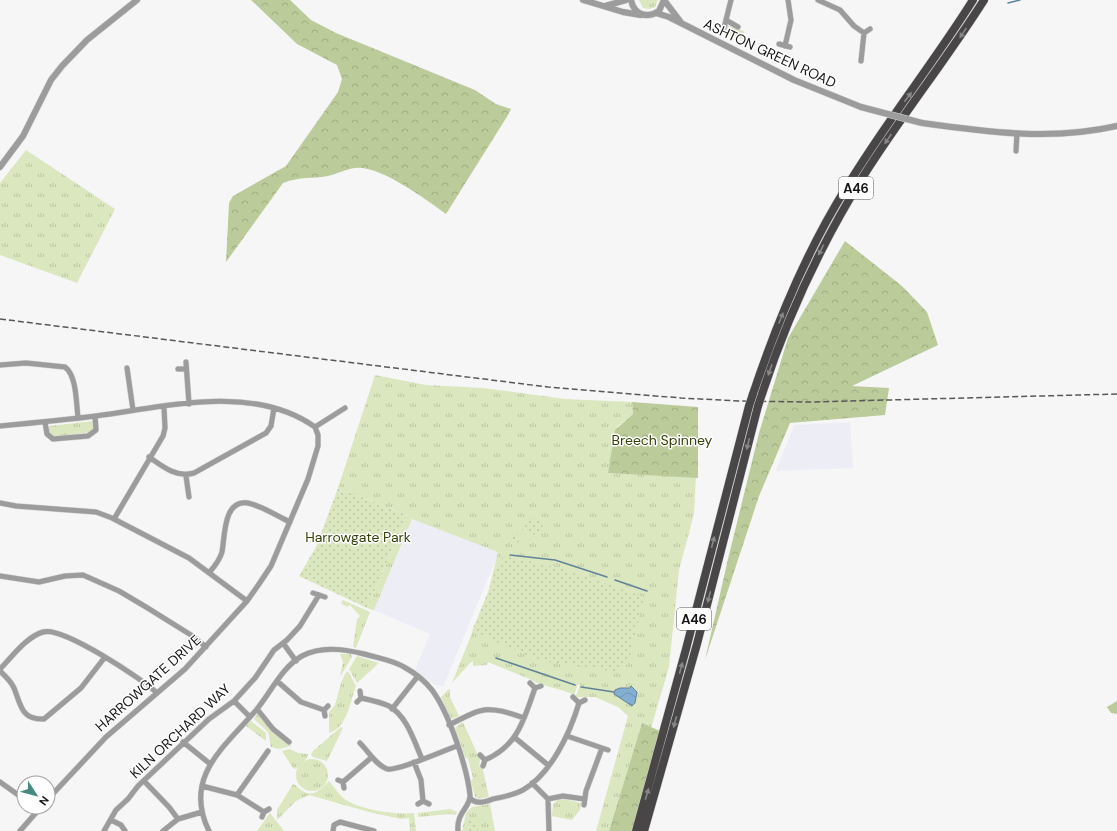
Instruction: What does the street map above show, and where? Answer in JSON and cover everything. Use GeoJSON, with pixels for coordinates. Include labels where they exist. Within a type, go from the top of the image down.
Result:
{"type":"FeatureCollection","features":[{"type":"Feature","properties":{"kind":"highway","name":"A46"},"geometry":{"type":"LineString","coordinates":[[636,831],[686,649],[752,394],[790,294],[834,208],[887,124],[917,85],[973,0]]}},
{"type":"Feature","properties":{"kind":"highway","name":"A46"},"geometry":{"type":"LineString","coordinates":[[644,831],[693,658],[758,406],[799,296],[821,248],[842,212],[889,137],[935,74],[984,0]]}},
{"type":"Feature","properties":{"kind":"street"},"geometry":{"type":"LineString","coordinates":[[0,167],[23,136],[51,80],[62,66],[87,40],[136,0]]}},
{"type":"Feature","properties":{"kind":"street","name":"ASHTON GREEN ROAD"},"geometry":{"type":"LineString","coordinates":[[583,0],[623,12],[649,16],[661,9],[664,0]]}},
{"type":"Feature","properties":{"kind":"street"},"geometry":{"type":"LineString","coordinates":[[603,6],[626,0]]}},
{"type":"Feature","properties":{"kind":"street"},"geometry":{"type":"LineString","coordinates":[[631,0],[634,9],[641,14]]}},
{"type":"Feature","properties":{"kind":"street","name":"ASHTON GREEN ROAD"},"geometry":{"type":"LineString","coordinates":[[664,0],[684,24]]}},
{"type":"Feature","properties":{"kind":"street"},"geometry":{"type":"LineString","coordinates":[[724,28],[731,0]]}},
{"type":"Feature","properties":{"kind":"street"},"geometry":{"type":"LineString","coordinates":[[779,44],[787,46],[791,20],[788,0]]}},
{"type":"Feature","properties":{"kind":"street"},"geometry":{"type":"LineString","coordinates":[[818,0],[837,8],[854,26],[864,33]]}},
{"type":"Feature","properties":{"kind":"street","name":"ASHTON GREEN ROAD"},"geometry":{"type":"LineString","coordinates":[[656,13],[684,24],[794,80],[861,107],[922,123],[975,131],[1075,134],[1117,126]]}},
{"type":"Feature","properties":{"kind":"street"},"geometry":{"type":"LineString","coordinates":[[726,20],[738,27]]}},
{"type":"Feature","properties":{"kind":"street"},"geometry":{"type":"LineString","coordinates":[[864,33],[870,29]]}},
{"type":"Feature","properties":{"kind":"street"},"geometry":{"type":"LineString","coordinates":[[861,61],[864,33]]}},
{"type":"Feature","properties":{"kind":"street"},"geometry":{"type":"LineString","coordinates":[[1014,133],[1016,151]]}},
{"type":"Feature","properties":{"kind":"street"},"geometry":{"type":"LineString","coordinates":[[186,362],[189,404]]}},
{"type":"Feature","properties":{"kind":"street"},"geometry":{"type":"LineString","coordinates":[[0,365],[26,363],[65,367],[70,370],[78,417]]}},
{"type":"Feature","properties":{"kind":"street"},"geometry":{"type":"LineString","coordinates":[[128,368],[132,410]]}},
{"type":"Feature","properties":{"kind":"street"},"geometry":{"type":"LineString","coordinates":[[178,369],[186,369]]}},
{"type":"Feature","properties":{"kind":"street"},"geometry":{"type":"LineString","coordinates":[[128,377],[135,376]]}},
{"type":"Feature","properties":{"kind":"street"},"geometry":{"type":"LineString","coordinates":[[0,426],[231,400],[274,408],[297,416],[315,427],[346,407]]}},
{"type":"Feature","properties":{"kind":"street"},"geometry":{"type":"LineString","coordinates":[[114,519],[149,457],[163,436],[165,428],[164,407]]}},
{"type":"Feature","properties":{"kind":"street"},"geometry":{"type":"LineString","coordinates":[[149,457],[174,473],[186,476],[194,473],[266,433],[270,426],[274,408]]}},
{"type":"Feature","properties":{"kind":"street"},"geometry":{"type":"LineString","coordinates":[[45,422],[47,434],[53,439],[88,436],[96,430],[95,416]]}},
{"type":"Feature","properties":{"kind":"street","name":"HARROWGATE DRIVE"},"geometry":{"type":"LineString","coordinates":[[56,790],[106,737],[185,669],[247,601],[271,566],[308,479],[318,446],[318,435],[315,427]]}},
{"type":"Feature","properties":{"kind":"street"},"geometry":{"type":"LineString","coordinates":[[186,476],[189,497]]}},
{"type":"Feature","properties":{"kind":"street"},"geometry":{"type":"LineString","coordinates":[[0,503],[16,506],[96,512],[114,519],[188,558],[247,601]]}},
{"type":"Feature","properties":{"kind":"street"},"geometry":{"type":"LineString","coordinates":[[209,573],[220,558],[227,521],[232,508],[236,505],[248,503],[290,522]]}},
{"type":"Feature","properties":{"kind":"street"},"geometry":{"type":"LineString","coordinates":[[0,576],[39,582],[65,576],[83,575],[146,607],[192,635],[206,647]]}},
{"type":"Feature","properties":{"kind":"street","name":"KILN ORCHARD WAY"},"geometry":{"type":"LineString","coordinates":[[104,831],[118,808],[144,781],[183,742],[198,731],[212,716],[225,709],[234,701],[255,678],[274,650],[302,624],[322,596],[313,593]]}},
{"type":"Feature","properties":{"kind":"street"},"geometry":{"type":"LineString","coordinates":[[105,657],[81,688],[44,719],[32,718],[24,711],[20,706],[12,685],[0,670],[30,638],[48,631],[54,631],[105,657],[140,679],[157,693]]}},
{"type":"Feature","properties":{"kind":"street"},"geometry":{"type":"LineString","coordinates":[[283,643],[296,661]]}},
{"type":"Feature","properties":{"kind":"street"},"geometry":{"type":"LineString","coordinates":[[209,831],[202,812],[201,797],[202,786],[209,764],[223,745],[257,709],[277,681],[296,661],[307,654],[340,649],[356,652],[397,663],[418,676],[433,691],[449,725],[465,769],[470,798],[473,802],[487,801],[518,792],[532,783],[548,765],[567,736],[579,703],[584,700]]}},
{"type":"Feature","properties":{"kind":"street"},"geometry":{"type":"LineString","coordinates":[[392,708],[418,676]]}},
{"type":"Feature","properties":{"kind":"street"},"geometry":{"type":"LineString","coordinates":[[277,681],[301,702],[325,713],[328,706]]}},
{"type":"Feature","properties":{"kind":"street"},"geometry":{"type":"LineString","coordinates":[[530,683],[535,688]]}},
{"type":"Feature","properties":{"kind":"street"},"geometry":{"type":"LineString","coordinates":[[535,688],[541,686]]}},
{"type":"Feature","properties":{"kind":"street"},"geometry":{"type":"LineString","coordinates":[[483,766],[485,760],[499,753],[514,737],[524,718],[535,688]]}},
{"type":"Feature","properties":{"kind":"street"},"geometry":{"type":"LineString","coordinates":[[360,691],[361,698]]}},
{"type":"Feature","properties":{"kind":"street"},"geometry":{"type":"LineString","coordinates":[[361,698],[392,708],[404,721],[422,759]]}},
{"type":"Feature","properties":{"kind":"street"},"geometry":{"type":"LineString","coordinates":[[357,702],[361,698]]}},
{"type":"Feature","properties":{"kind":"street"},"geometry":{"type":"LineString","coordinates":[[573,698],[579,703]]}},
{"type":"Feature","properties":{"kind":"street"},"geometry":{"type":"LineString","coordinates":[[234,701],[250,717]]}},
{"type":"Feature","properties":{"kind":"street"},"geometry":{"type":"LineString","coordinates":[[257,709],[273,729],[289,742]]}},
{"type":"Feature","properties":{"kind":"street"},"geometry":{"type":"LineString","coordinates":[[449,725],[475,712],[485,709],[495,709],[524,718]]}},
{"type":"Feature","properties":{"kind":"street"},"geometry":{"type":"LineString","coordinates":[[567,736],[608,750]]}},
{"type":"Feature","properties":{"kind":"street"},"geometry":{"type":"LineString","coordinates":[[514,737],[548,765]]}},
{"type":"Feature","properties":{"kind":"street"},"geometry":{"type":"LineString","coordinates":[[183,742],[209,764]]}},
{"type":"Feature","properties":{"kind":"street"},"geometry":{"type":"LineString","coordinates":[[360,743],[382,767],[391,770],[457,746]]}},
{"type":"Feature","properties":{"kind":"street"},"geometry":{"type":"LineString","coordinates":[[548,799],[563,796],[584,802],[602,748]]}},
{"type":"Feature","properties":{"kind":"street"},"geometry":{"type":"LineString","coordinates":[[237,795],[269,750]]}},
{"type":"Feature","properties":{"kind":"street"},"geometry":{"type":"LineString","coordinates":[[480,755],[485,760]]}},
{"type":"Feature","properties":{"kind":"street"},"geometry":{"type":"LineString","coordinates":[[344,788],[340,781],[372,757]]}},
{"type":"Feature","properties":{"kind":"street"},"geometry":{"type":"LineString","coordinates":[[414,762],[421,780],[423,801]]}},
{"type":"Feature","properties":{"kind":"street"},"geometry":{"type":"LineString","coordinates":[[144,781],[169,807],[178,819]]}},
{"type":"Feature","properties":{"kind":"street"},"geometry":{"type":"LineString","coordinates":[[0,782],[16,793]]}},
{"type":"Feature","properties":{"kind":"street"},"geometry":{"type":"LineString","coordinates":[[532,783],[548,799],[549,831]]}},
{"type":"Feature","properties":{"kind":"street"},"geometry":{"type":"LineString","coordinates":[[202,786],[237,795],[265,813]]}},
{"type":"Feature","properties":{"kind":"street"},"geometry":{"type":"LineString","coordinates":[[458,831],[459,816],[470,798]]}},
{"type":"Feature","properties":{"kind":"street"},"geometry":{"type":"LineString","coordinates":[[423,801],[429,804]]}},
{"type":"Feature","properties":{"kind":"street"},"geometry":{"type":"LineString","coordinates":[[418,804],[423,801]]}},
{"type":"Feature","properties":{"kind":"street"},"geometry":{"type":"LineString","coordinates":[[163,831],[178,819],[202,812]]}},
{"type":"Feature","properties":{"kind":"street"},"geometry":{"type":"LineString","coordinates":[[20,831],[33,815]]}},
{"type":"Feature","properties":{"kind":"street"},"geometry":{"type":"LineString","coordinates":[[111,820],[121,825],[125,831]]}},
{"type":"Feature","properties":{"kind":"street"},"geometry":{"type":"LineString","coordinates":[[333,831],[334,825],[338,822],[374,831]]}},
{"type":"Feature","properties":{"kind":"shaded area"},"geometry":{"type":"Polygon","coordinates":[[[850,422],[853,468],[776,471],[794,425],[850,422]]]}},
{"type":"Feature","properties":{"kind":"shaded area"},"geometry":{"type":"Polygon","coordinates":[[[412,519],[499,552],[443,687],[433,684],[415,670],[430,634],[374,610],[412,519]]]}},
{"type":"Feature","properties":{"kind":"green space"},"geometry":{"type":"Polygon","coordinates":[[[251,0],[290,0],[311,20],[336,33],[475,90],[496,104],[511,109],[446,214],[402,184],[389,177],[365,168],[348,169],[328,176],[295,179],[283,183],[226,262],[229,203],[233,196],[286,166],[338,92],[342,79],[337,65],[297,44],[251,0]]]}},
{"type":"Feature","properties":{"kind":"green space"},"geometry":{"type":"Polygon","coordinates":[[[639,0],[658,0],[655,7],[649,9],[643,8],[639,0]]]}},
{"type":"Feature","properties":{"kind":"green space"},"geometry":{"type":"Polygon","coordinates":[[[725,25],[744,31],[743,39],[723,33],[725,25]]]}},
{"type":"Feature","properties":{"kind":"green space"},"geometry":{"type":"Polygon","coordinates":[[[26,150],[115,209],[77,283],[0,255],[0,183],[26,150]]]}},
{"type":"Feature","properties":{"kind":"green space"},"geometry":{"type":"Polygon","coordinates":[[[845,241],[902,286],[927,312],[938,345],[852,386],[889,388],[885,415],[790,423],[759,496],[705,660],[759,433],[788,338],[845,241]]]}},
{"type":"Feature","properties":{"kind":"green space"},"geometry":{"type":"Polygon","coordinates":[[[375,375],[426,385],[483,388],[565,399],[632,402],[633,414],[617,427],[608,473],[696,476],[694,514],[679,570],[669,667],[651,728],[642,723],[609,831],[596,831],[628,716],[618,707],[595,697],[576,696],[580,685],[578,684],[574,695],[534,682],[488,662],[487,665],[473,666],[473,661],[471,662],[452,683],[488,593],[498,552],[412,519],[374,610],[376,611],[367,608],[407,515],[338,488],[375,375]]]}},
{"type":"Feature","properties":{"kind":"green space","name":"Breech Spinney"},"geometry":{"type":"Polygon","coordinates":[[[632,402],[698,407],[698,478],[608,473],[615,430],[633,414],[632,402]]]}},
{"type":"Feature","properties":{"kind":"green space"},"geometry":{"type":"Polygon","coordinates":[[[93,421],[95,424],[94,430],[91,432],[56,437],[50,435],[48,428],[50,426],[93,421]]]}},
{"type":"Feature","properties":{"kind":"green space","name":"Harrowgate Park"},"geometry":{"type":"Polygon","coordinates":[[[338,488],[407,515],[367,608],[299,576],[316,547],[338,488]]]}},
{"type":"Feature","properties":{"kind":"green space"},"geometry":{"type":"Polygon","coordinates":[[[533,518],[542,523],[542,533],[534,535],[535,540],[511,543],[510,536],[523,533],[522,527],[533,518]]]}},
{"type":"Feature","properties":{"kind":"green space"},"geometry":{"type":"Polygon","coordinates":[[[533,531],[535,540],[520,543],[518,534],[533,531]]]}},
{"type":"Feature","properties":{"kind":"green space"},"geometry":{"type":"Polygon","coordinates":[[[503,556],[560,568],[644,597],[628,663],[618,672],[538,660],[472,631],[503,556]]]}},
{"type":"Feature","properties":{"kind":"green space"},"geometry":{"type":"Polygon","coordinates":[[[343,600],[370,612],[356,648],[353,647],[357,619],[360,616],[350,605],[347,607],[341,603],[343,600]]]}},
{"type":"Feature","properties":{"kind":"green space"},"geometry":{"type":"Polygon","coordinates":[[[340,654],[351,654],[352,657],[340,677],[343,662],[340,654]]]}},
{"type":"Feature","properties":{"kind":"green space"},"geometry":{"type":"Polygon","coordinates":[[[357,656],[379,663],[357,683],[349,669],[357,656]]]}},
{"type":"Feature","properties":{"kind":"green space"},"geometry":{"type":"Polygon","coordinates":[[[348,671],[356,686],[350,707],[340,726],[329,733],[329,712],[335,705],[341,683],[348,671]]]}},
{"type":"Feature","properties":{"kind":"green space"},"geometry":{"type":"Polygon","coordinates":[[[449,689],[450,697],[459,716],[452,719],[450,718],[441,697],[449,689]]]}},
{"type":"Feature","properties":{"kind":"green space"},"geometry":{"type":"Polygon","coordinates":[[[1117,701],[1117,714],[1111,713],[1107,707],[1117,701]]]}},
{"type":"Feature","properties":{"kind":"green space"},"geometry":{"type":"Polygon","coordinates":[[[258,713],[275,733],[291,746],[279,749],[271,747],[268,732],[254,719],[258,713]]]}},
{"type":"Feature","properties":{"kind":"green space"},"geometry":{"type":"Polygon","coordinates":[[[251,721],[266,733],[266,741],[246,726],[251,721]]]}},
{"type":"Feature","properties":{"kind":"green space"},"geometry":{"type":"Polygon","coordinates":[[[463,722],[480,760],[479,766],[482,766],[489,797],[478,799],[475,797],[471,781],[473,778],[468,759],[465,757],[455,728],[463,722]]]}},
{"type":"Feature","properties":{"kind":"green space"},"geometry":{"type":"Polygon","coordinates":[[[642,723],[660,731],[632,831],[609,831],[642,723]]]}},
{"type":"Feature","properties":{"kind":"green space"},"geometry":{"type":"Polygon","coordinates":[[[341,727],[343,728],[327,761],[311,755],[313,751],[341,727]]]}},
{"type":"Feature","properties":{"kind":"green space"},"geometry":{"type":"Polygon","coordinates":[[[290,749],[298,753],[308,754],[307,758],[296,769],[293,768],[282,751],[290,749]]]}},
{"type":"Feature","properties":{"kind":"green space"},"geometry":{"type":"Polygon","coordinates":[[[312,759],[321,762],[325,766],[328,775],[325,784],[321,788],[312,791],[303,788],[299,784],[296,775],[299,766],[303,762],[312,759]]]}},
{"type":"Feature","properties":{"kind":"green space"},"geometry":{"type":"Polygon","coordinates":[[[329,781],[341,796],[353,804],[379,811],[414,813],[416,831],[410,831],[409,818],[401,819],[369,812],[309,795],[296,801],[277,820],[277,810],[293,784],[305,793],[309,794],[320,790],[329,781]]]}},
{"type":"Feature","properties":{"kind":"green space"},"geometry":{"type":"Polygon","coordinates":[[[564,799],[581,803],[580,810],[572,820],[552,816],[553,804],[558,800],[564,799]]]}},
{"type":"Feature","properties":{"kind":"green space"},"geometry":{"type":"Polygon","coordinates":[[[490,804],[495,831],[462,831],[466,813],[472,807],[490,804]]]}},
{"type":"Feature","properties":{"kind":"green space"},"geometry":{"type":"Polygon","coordinates":[[[450,809],[457,812],[456,815],[450,814],[418,817],[418,813],[450,809]]]}},
{"type":"Feature","properties":{"kind":"green space"},"geometry":{"type":"Polygon","coordinates":[[[270,813],[284,831],[257,831],[270,813]]]}},
{"type":"Feature","properties":{"kind":"green space"},"geometry":{"type":"Polygon","coordinates":[[[470,818],[474,821],[478,831],[466,831],[470,818]]]}},
{"type":"Feature","properties":{"kind":"water"},"geometry":{"type":"Polygon","coordinates":[[[631,686],[637,692],[635,703],[632,706],[614,694],[615,690],[620,688],[630,688],[631,686]]]}},
{"type":"Feature","properties":{"kind":"waterway"},"geometry":{"type":"LineString","coordinates":[[1008,3],[1020,0]]}},
{"type":"Feature","properties":{"kind":"waterway"},"geometry":{"type":"LineString","coordinates":[[510,555],[555,560],[607,577]]}},
{"type":"Feature","properties":{"kind":"waterway"},"geometry":{"type":"LineString","coordinates":[[615,580],[647,591]]}},
{"type":"Feature","properties":{"kind":"waterway"},"geometry":{"type":"LineString","coordinates":[[496,658],[575,685]]}},
{"type":"Feature","properties":{"kind":"waterway"},"geometry":{"type":"LineString","coordinates":[[581,687],[614,692]]}},
{"type":"Feature","properties":{"kind":"railway"},"geometry":{"type":"LineString","coordinates":[[0,319],[548,387],[681,398],[739,401],[811,402],[1117,394]]}}]}
